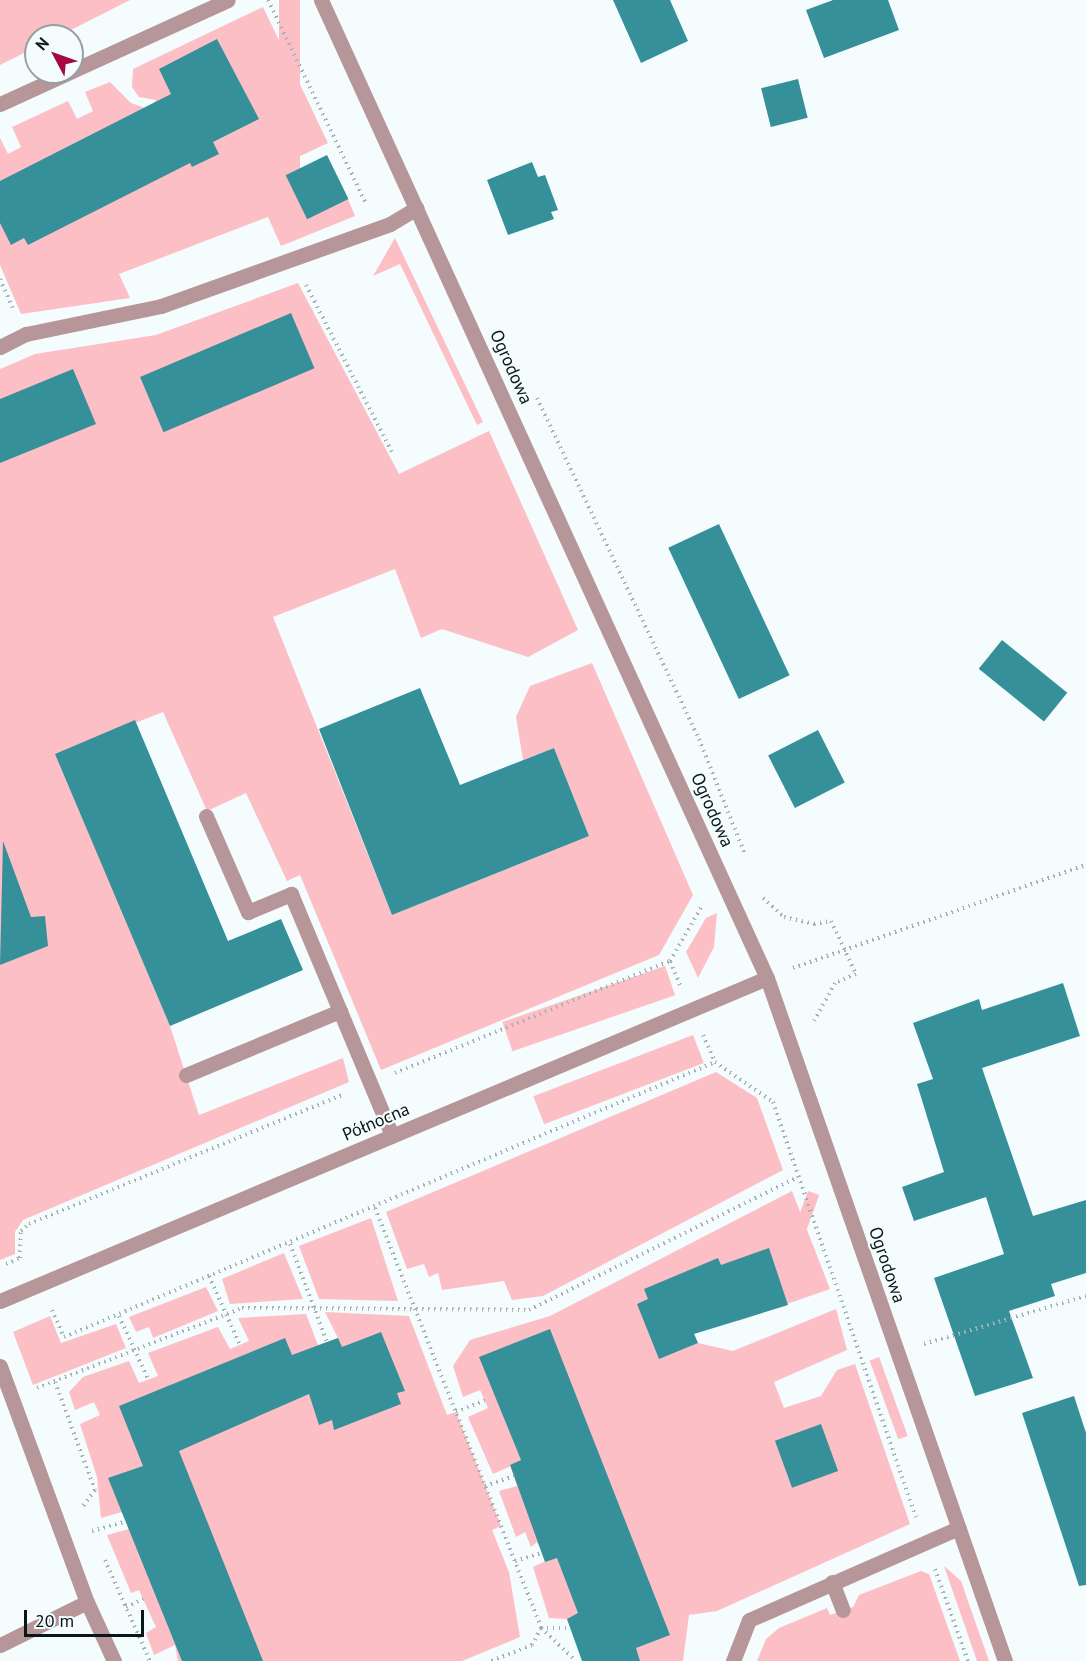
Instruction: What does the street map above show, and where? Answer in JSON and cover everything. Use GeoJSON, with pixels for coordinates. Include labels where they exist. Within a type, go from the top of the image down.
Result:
{"type":"FeatureCollection","features":[{"type":"Feature","properties":{"kind":"street"},"geometry":{"type":"LineString","coordinates":[[84,66],[228,0]]}},
{"type":"Feature","properties":{"kind":"street","name":"Ogrodowa"},"geometry":{"type":"LineString","coordinates":[[321,0],[767,978],[1005,1661]]}},
{"type":"Feature","properties":{"kind":"street"},"geometry":{"type":"LineString","coordinates":[[0,104],[44,84]]}},
{"type":"Feature","properties":{"kind":"street"},"geometry":{"type":"LineString","coordinates":[[0,347],[26,334],[161,306],[390,224],[417,208]]}},
{"type":"Feature","properties":{"kind":"street"},"geometry":{"type":"LineString","coordinates":[[206,816],[248,912],[291,894],[392,1136]]}},
{"type":"Feature","properties":{"kind":"street","name":"Północna"},"geometry":{"type":"LineString","coordinates":[[0,1301],[767,978]]}},
{"type":"Feature","properties":{"kind":"street"},"geometry":{"type":"LineString","coordinates":[[186,1075],[340,1011]]}},
{"type":"Feature","properties":{"kind":"street"},"geometry":{"type":"LineString","coordinates":[[0,1366],[6,1409],[114,1661]]}},
{"type":"Feature","properties":{"kind":"street"},"geometry":{"type":"LineString","coordinates":[[733,1661],[749,1620],[924,1540],[959,1528]]}},
{"type":"Feature","properties":{"kind":"street"},"geometry":{"type":"LineString","coordinates":[[832,1582],[843,1610]]}},
{"type":"Feature","properties":{"kind":"street"},"geometry":{"type":"LineString","coordinates":[[0,1646],[87,1602]]}},
{"type":"Feature","properties":{"kind":"path"},"geometry":{"type":"LineString","coordinates":[[268,0],[364,201],[390,224]]}},
{"type":"Feature","properties":{"kind":"path"},"geometry":{"type":"LineString","coordinates":[[302,277],[393,454]]}},
{"type":"Feature","properties":{"kind":"path"},"geometry":{"type":"LineString","coordinates":[[767,978],[1086,864]]}},
{"type":"Feature","properties":{"kind":"path"},"geometry":{"type":"LineString","coordinates":[[0,1267],[20,1258],[21,1231],[29,1224],[670,961],[703,903],[699,893]]}},
{"type":"Feature","properties":{"kind":"path"},"geometry":{"type":"LineString","coordinates":[[670,961],[716,1062],[773,1102],[968,1661]]}},
{"type":"Feature","properties":{"kind":"path"},"geometry":{"type":"LineString","coordinates":[[42,1312],[51,1308],[64,1337],[290,1244],[716,1062]]}},
{"type":"Feature","properties":{"kind":"path"},"geometry":{"type":"LineString","coordinates":[[29,1391],[226,1312],[313,1308],[530,1310],[798,1177]]}},
{"type":"Feature","properties":{"kind":"path"},"geometry":{"type":"LineString","coordinates":[[375,1208],[541,1628],[573,1658]]}},
{"type":"Feature","properties":{"kind":"path"},"geometry":{"type":"LineString","coordinates":[[290,1244],[327,1342]]}},
{"type":"Feature","properties":{"kind":"path"},"geometry":{"type":"LineString","coordinates":[[209,1276],[240,1346]]}},
{"type":"Feature","properties":{"kind":"path"},"geometry":{"type":"LineString","coordinates":[[897,1352],[1086,1296]]}},
{"type":"Feature","properties":{"kind":"path"},"geometry":{"type":"LineString","coordinates":[[119,1316],[148,1379]]}},
{"type":"Feature","properties":{"kind":"path"},"geometry":{"type":"LineString","coordinates":[[54,1382],[95,1490],[82,1508],[85,1516]]}},
{"type":"Feature","properties":{"kind":"path"},"geometry":{"type":"LineString","coordinates":[[456,1412],[485,1400]]}},
{"type":"Feature","properties":{"kind":"path"},"geometry":{"type":"LineString","coordinates":[[485,1486],[514,1476]]}},
{"type":"Feature","properties":{"kind":"path"},"geometry":{"type":"LineString","coordinates":[[92,1531],[126,1521]]}},
{"type":"Feature","properties":{"kind":"path"},"geometry":{"type":"LineString","coordinates":[[89,1524],[97,1542]]}},
{"type":"Feature","properties":{"kind":"path"},"geometry":{"type":"LineString","coordinates":[[102,1553],[150,1661]]}},
{"type":"Feature","properties":{"kind":"path"},"geometry":{"type":"LineString","coordinates":[[515,1562],[542,1553]]}},
{"type":"Feature","properties":{"kind":"path"},"geometry":{"type":"LineString","coordinates":[[126,1607],[143,1599]]}},
{"type":"Feature","properties":{"kind":"path"},"geometry":{"type":"LineString","coordinates":[[541,1628],[571,1628]]}},
{"type":"Feature","properties":{"kind":"path"},"geometry":{"type":"LineString","coordinates":[[491,1661],[532,1645],[541,1628]]}},
{"type":"Feature","properties":{"kind":"shaded area"},"geometry":{"type":"Polygon","coordinates":[[[0,0],[130,0],[83,24],[24,24],[24,53],[0,65],[0,0]]]}},
{"type":"Feature","properties":{"kind":"shaded area"},"geometry":{"type":"Polygon","coordinates":[[[279,0],[300,0],[300,178],[279,178],[279,0]]]}},
{"type":"Feature","properties":{"kind":"shaded area"},"geometry":{"type":"Polygon","coordinates":[[[263,7],[328,143],[294,159],[298,169],[286,175],[307,218],[348,199],[355,216],[281,246],[268,217],[119,274],[130,298],[21,314],[0,265],[0,138],[8,154],[21,147],[12,127],[68,101],[77,119],[93,111],[85,92],[110,82],[131,103],[151,110],[156,100],[139,97],[132,87],[133,69],[263,7]]]}},
{"type":"Feature","properties":{"kind":"shaded area"},"geometry":{"type":"Polygon","coordinates":[[[395,238],[483,422],[477,425],[400,264],[373,276],[395,238]]]}},
{"type":"Feature","properties":{"kind":"shaded area"},"geometry":{"type":"Polygon","coordinates":[[[298,283],[399,474],[489,431],[578,630],[528,657],[442,629],[421,638],[395,569],[273,617],[392,915],[589,836],[554,748],[523,760],[516,717],[530,686],[592,663],[693,895],[659,955],[381,1070],[300,875],[287,881],[246,793],[207,811],[163,712],[56,754],[170,1026],[199,1115],[343,1058],[349,1082],[23,1220],[15,1232],[15,1254],[0,1260],[0,369],[35,354],[156,335],[298,283]]]}},
{"type":"Feature","properties":{"kind":"shaded area"},"geometry":{"type":"Polygon","coordinates":[[[717,913],[714,947],[698,978],[686,952],[706,918],[717,913]]]}},
{"type":"Feature","properties":{"kind":"shaded area"},"geometry":{"type":"Polygon","coordinates":[[[665,966],[675,995],[512,1051],[502,1022],[665,966]]]}},
{"type":"Feature","properties":{"kind":"shaded area"},"geometry":{"type":"Polygon","coordinates":[[[693,1035],[704,1063],[544,1124],[533,1096],[693,1035]]]}},
{"type":"Feature","properties":{"kind":"shaded area"},"geometry":{"type":"Polygon","coordinates":[[[716,1072],[757,1098],[783,1170],[543,1296],[512,1300],[504,1281],[442,1290],[438,1273],[429,1277],[424,1264],[407,1269],[386,1212],[716,1072]]]}},
{"type":"Feature","properties":{"kind":"shaded area"},"geometry":{"type":"Polygon","coordinates":[[[792,1191],[830,1289],[738,1321],[726,1282],[692,1328],[698,1343],[733,1351],[836,1309],[847,1350],[774,1382],[784,1408],[821,1396],[837,1370],[855,1364],[910,1524],[717,1611],[689,1615],[683,1661],[598,1661],[574,1637],[567,1619],[549,1618],[533,1567],[546,1561],[537,1542],[531,1547],[525,1532],[516,1537],[499,1491],[517,1486],[511,1466],[493,1474],[468,1417],[488,1408],[480,1390],[463,1397],[453,1366],[470,1340],[550,1316],[792,1191]]]}},
{"type":"Feature","properties":{"kind":"shaded area"},"geometry":{"type":"Polygon","coordinates":[[[808,1191],[819,1195],[783,1295],[772,1291],[808,1191]]]}},
{"type":"Feature","properties":{"kind":"shaded area"},"geometry":{"type":"Polygon","coordinates":[[[371,1218],[398,1301],[319,1299],[299,1246],[371,1218]]]}},
{"type":"Feature","properties":{"kind":"shaded area"},"geometry":{"type":"Polygon","coordinates":[[[284,1253],[303,1299],[230,1304],[222,1279],[284,1253]]]}},
{"type":"Feature","properties":{"kind":"shaded area"},"geometry":{"type":"Polygon","coordinates":[[[206,1287],[218,1311],[153,1338],[149,1327],[136,1332],[129,1317],[206,1287]]]}},
{"type":"Feature","properties":{"kind":"shaded area"},"geometry":{"type":"Polygon","coordinates":[[[325,1312],[409,1316],[447,1415],[456,1412],[501,1526],[492,1530],[509,1572],[520,1637],[462,1661],[178,1661],[175,1645],[154,1655],[146,1633],[156,1627],[139,1590],[131,1593],[107,1535],[129,1529],[122,1512],[101,1518],[97,1477],[80,1424],[100,1415],[94,1402],[75,1410],[69,1392],[83,1377],[129,1361],[139,1383],[158,1376],[148,1353],[218,1327],[230,1349],[249,1341],[238,1318],[306,1314],[318,1345],[338,1338],[325,1312]]]}},
{"type":"Feature","properties":{"kind":"shaded area"},"geometry":{"type":"Polygon","coordinates":[[[50,1316],[61,1343],[116,1324],[126,1348],[33,1385],[13,1332],[50,1316]]]}},
{"type":"Feature","properties":{"kind":"shaded area"},"geometry":{"type":"Polygon","coordinates":[[[879,1357],[908,1436],[898,1439],[870,1360],[879,1357]]]}},
{"type":"Feature","properties":{"kind":"shaded area"},"geometry":{"type":"Polygon","coordinates":[[[944,1566],[961,1581],[989,1661],[977,1661],[944,1566]]]}},
{"type":"Feature","properties":{"kind":"shaded area"},"geometry":{"type":"Polygon","coordinates":[[[921,1571],[929,1574],[960,1661],[757,1661],[766,1639],[779,1628],[827,1608],[830,1615],[853,1607],[859,1595],[921,1571]]]}},
{"type":"Feature","properties":{"kind":"building"},"geometry":{"type":"Polygon","coordinates":[[[613,0],[670,0],[688,41],[641,63],[613,0]]]}},
{"type":"Feature","properties":{"kind":"building"},"geometry":{"type":"Polygon","coordinates":[[[833,0],[888,0],[899,30],[824,58],[806,10],[833,0]]]}},
{"type":"Feature","properties":{"kind":"building"},"geometry":{"type":"Polygon","coordinates":[[[217,39],[259,119],[213,142],[219,154],[192,167],[190,163],[28,245],[24,238],[11,245],[0,223],[0,181],[171,94],[159,69],[217,39]]]}},
{"type":"Feature","properties":{"kind":"building"},"geometry":{"type":"Polygon","coordinates":[[[798,79],[808,118],[771,127],[761,88],[798,79]]]}},
{"type":"Feature","properties":{"kind":"building"},"geometry":{"type":"Polygon","coordinates":[[[327,155],[348,199],[307,219],[286,175],[327,155]]]}},
{"type":"Feature","properties":{"kind":"building"},"geometry":{"type":"Polygon","coordinates":[[[532,162],[538,177],[545,175],[558,210],[551,212],[554,219],[508,235],[487,180],[532,162]]]}},
{"type":"Feature","properties":{"kind":"building"},"geometry":{"type":"Polygon","coordinates":[[[291,313],[314,368],[163,432],[140,377],[291,313]]]}},
{"type":"Feature","properties":{"kind":"building"},"geometry":{"type":"Polygon","coordinates":[[[73,369],[96,424],[0,463],[0,399],[73,369]]]}},
{"type":"Feature","properties":{"kind":"building"},"geometry":{"type":"Polygon","coordinates":[[[719,524],[790,675],[739,699],[668,548],[719,524]]]}},
{"type":"Feature","properties":{"kind":"building"},"geometry":{"type":"Polygon","coordinates":[[[1002,640],[1067,693],[1044,722],[979,669],[1002,640]]]}},
{"type":"Feature","properties":{"kind":"building"},"geometry":{"type":"Polygon","coordinates":[[[420,688],[460,785],[554,748],[589,836],[392,915],[319,729],[420,688]]]}},
{"type":"Feature","properties":{"kind":"building"},"geometry":{"type":"Polygon","coordinates":[[[135,720],[228,941],[281,919],[303,970],[170,1026],[55,754],[135,720]]]}},
{"type":"Feature","properties":{"kind":"building"},"geometry":{"type":"Polygon","coordinates":[[[818,730],[845,783],[795,808],[768,755],[818,730]]]}},
{"type":"Feature","properties":{"kind":"building"},"geometry":{"type":"Polygon","coordinates":[[[3,841],[31,917],[45,916],[48,946],[0,965],[3,841]]]}},
{"type":"Feature","properties":{"kind":"building"},"geometry":{"type":"Polygon","coordinates":[[[1063,983],[1080,1036],[982,1068],[1033,1216],[1086,1200],[1086,1273],[1051,1284],[1055,1296],[1009,1311],[1033,1378],[975,1396],[934,1278],[1004,1254],[986,1197],[914,1221],[902,1187],[944,1172],[917,1084],[933,1079],[913,1023],[979,999],[982,1010],[1063,983]]]}},
{"type":"Feature","properties":{"kind":"building"},"geometry":{"type":"Polygon","coordinates":[[[769,1248],[788,1305],[694,1334],[698,1343],[659,1359],[637,1304],[648,1299],[644,1289],[718,1258],[721,1265],[769,1248]]]}},
{"type":"Feature","properties":{"kind":"building"},"geometry":{"type":"Polygon","coordinates":[[[550,1329],[670,1635],[636,1648],[640,1661],[582,1661],[567,1619],[578,1613],[557,1558],[545,1562],[510,1465],[521,1460],[479,1357],[550,1329]]]}},
{"type":"Feature","properties":{"kind":"building"},"geometry":{"type":"Polygon","coordinates":[[[381,1332],[405,1391],[397,1393],[401,1404],[334,1430],[332,1420],[319,1425],[309,1394],[179,1451],[263,1661],[182,1661],[108,1478],[143,1466],[119,1406],[285,1338],[292,1355],[338,1338],[342,1347],[381,1332]]]}},
{"type":"Feature","properties":{"kind":"building"},"geometry":{"type":"Polygon","coordinates":[[[1074,1396],[1086,1433],[1086,1585],[1079,1586],[1022,1413],[1074,1396]]]}},
{"type":"Feature","properties":{"kind":"building"},"geometry":{"type":"Polygon","coordinates":[[[821,1424],[838,1471],[792,1488],[775,1441],[821,1424]]]}}]}
